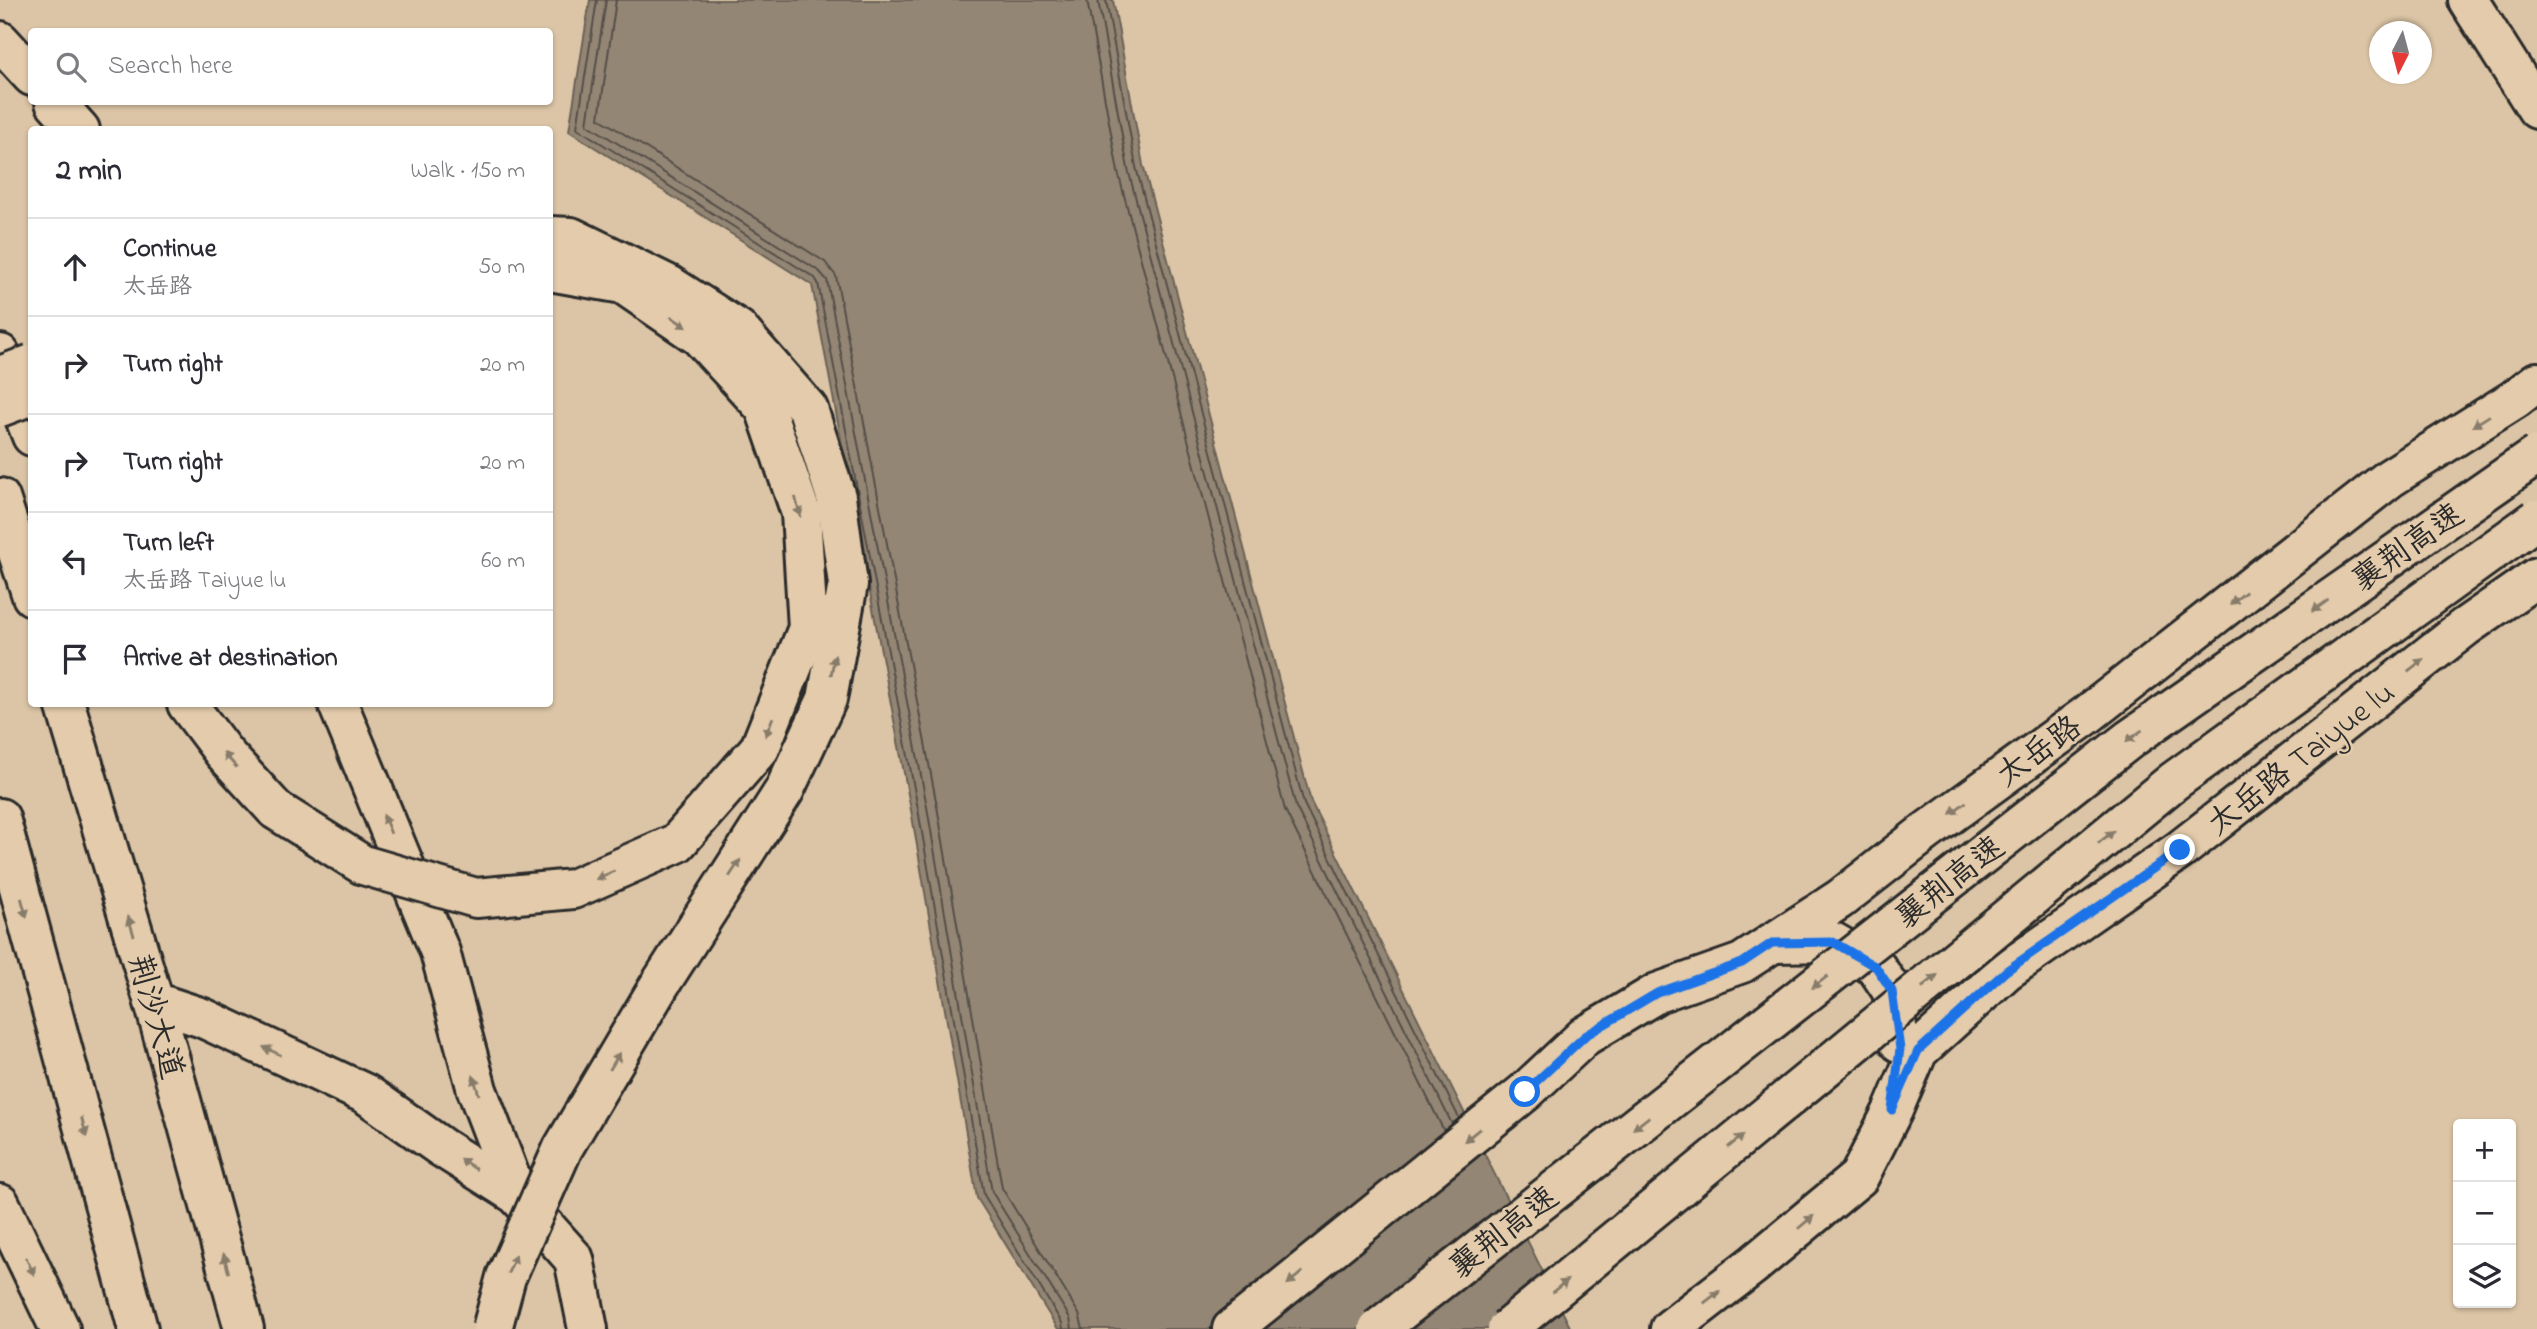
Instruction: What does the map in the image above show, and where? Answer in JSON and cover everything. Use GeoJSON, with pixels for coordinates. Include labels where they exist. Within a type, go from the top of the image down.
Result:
{"type":"FeatureCollection","features":[{"type":"Feature","properties":{"kind":"main road"},"geometry":{"type":"LineString","coordinates":[[2468,0],[2537,109]]}},
{"type":"Feature","properties":{"kind":"main road"},"geometry":{"type":"LineString","coordinates":[[0,41],[28,72]]}},
{"type":"Feature","properties":{"kind":"main road"},"geometry":{"type":"LineString","coordinates":[[58,105],[76,126]]}},
{"type":"Feature","properties":{"kind":"main road"},"geometry":{"type":"LineString","coordinates":[[492,1329],[506,1278],[563,1148],[659,986],[784,791],[827,699],[848,584],[836,497],[808,409],[737,329],[669,285],[571,237],[553,236]]}},
{"type":"Feature","properties":{"kind":"main road"},"geometry":{"type":"LineString","coordinates":[[189,707],[223,753],[276,810],[363,865],[476,898],[573,889],[677,843],[760,748],[808,628],[801,513],[765,408],[699,336],[623,284],[553,272]]}},
{"type":"Feature","properties":{"kind":"main road"},"geometry":{"type":"LineString","coordinates":[[0,354],[28,426]]}},
{"type":"Feature","properties":{"kind":"main road"},"geometry":{"type":"LineString","coordinates":[[0,376],[28,366]]}},
{"type":"Feature","properties":{"kind":"main road","name":"太岳路"},"geometry":{"type":"LineString","coordinates":[[1232,1329],[1525,1092],[1585,1036],[1657,993],[1742,963],[1840,899],[1927,831],[2087,715],[2390,478],[2515,399],[2537,382]]}},
{"type":"Feature","properties":{"kind":"main road"},"geometry":{"type":"LineString","coordinates":[[0,407],[28,396]]}},
{"type":"Feature","properties":{"kind":"main road","name":"襄荆高速"},"geometry":{"type":"LineString","coordinates":[[1378,1329],[2130,739],[2537,455]]}},
{"type":"Feature","properties":{"kind":"main road"},"geometry":{"type":"LineString","coordinates":[[0,498],[28,584]]}},
{"type":"Feature","properties":{"kind":"main road","name":"襄荆高速"},"geometry":{"type":"LineString","coordinates":[[1507,1329],[2174,781],[2537,519]]}},
{"type":"Feature","properties":{"kind":"main road","name":"太岳路 Taiyue lu"},"geometry":{"type":"LineString","coordinates":[[1670,1329],[1753,1265],[1859,1177],[1918,1051],[2006,971],[2180,850],[2465,627],[2537,577]]}},
{"type":"Feature","properties":{"kind":"main road","name":"荆沙大道"},"geometry":{"type":"LineString","coordinates":[[66,707],[154,1002],[244,1329]]}},
{"type":"Feature","properties":{"kind":"main road"},"geometry":{"type":"LineString","coordinates":[[339,707],[439,951],[477,1090],[517,1195]]}},
{"type":"Feature","properties":{"kind":"main road"},"geometry":{"type":"LineString","coordinates":[[0,818],[138,1329]]}},
{"type":"Feature","properties":{"kind":"main road"},"geometry":{"type":"LineString","coordinates":[[1772,943],[1833,942],[1876,967],[1892,991],[1900,1049],[1892,1110]]}},
{"type":"Feature","properties":{"kind":"main road"},"geometry":{"type":"LineString","coordinates":[[154,1002],[203,1018],[366,1094],[441,1147],[517,1195],[574,1259],[588,1329]]}},
{"type":"Feature","properties":{"kind":"main road"},"geometry":{"type":"LineString","coordinates":[[0,1204],[60,1329]]}},
{"type":"Feature","properties":{"kind":"water"},"geometry":{"type":"Polygon","coordinates":[[[590,0],[1113,0],[1143,165],[1311,802],[1571,1329],[1058,1329],[977,1198],[911,810],[812,285],[569,131],[590,0]]]}},
{"type":"Feature","properties":{"kind":"route"},"geometry":{"type":"LineString","coordinates":[[1525,1092],[1585,1036],[1657,993],[1742,963],[1772,943],[1833,942],[1876,967],[1892,991],[1900,1049],[1892,1110],[1918,1051],[2006,971],[2180,850]]}}]}
